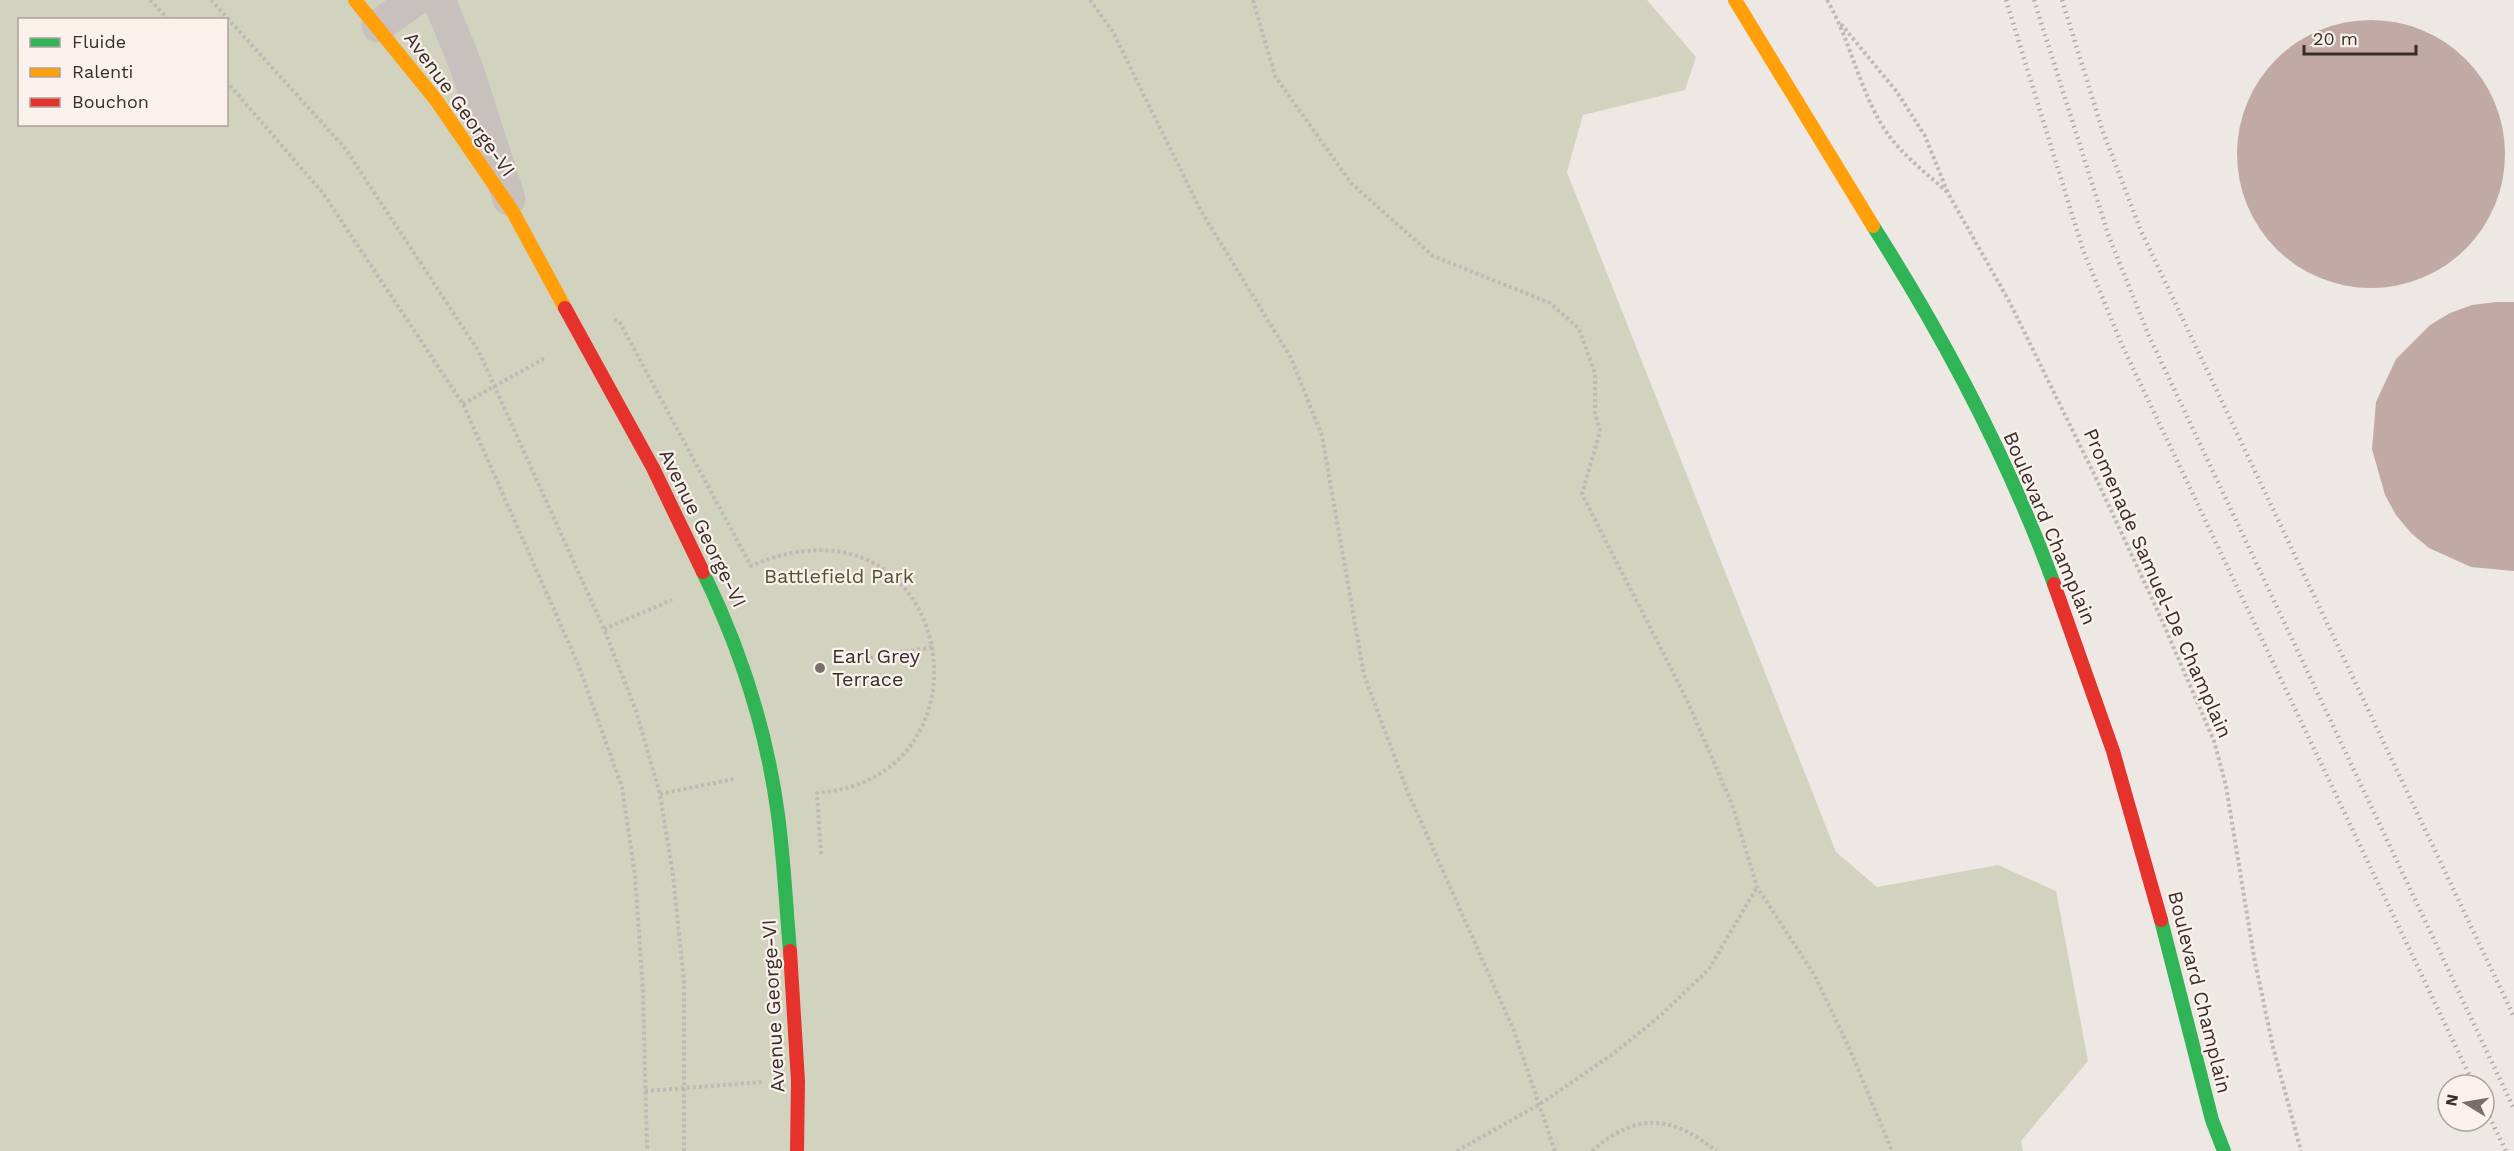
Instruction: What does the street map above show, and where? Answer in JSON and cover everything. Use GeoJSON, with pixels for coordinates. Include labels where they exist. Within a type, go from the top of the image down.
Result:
{"type":"FeatureCollection","features":[{"type":"Feature","properties":{"kind":"main road","name":"Avenue George-VI"},"geometry":{"type":"LineString","coordinates":[[355,0],[436,100],[513,213],[653,468],[728,623],[748,683],[768,758],[788,899],[798,1081],[797,1151]]}},
{"type":"Feature","properties":{"kind":"main road","name":"Boulevard Champlain"},"geometry":{"type":"LineString","coordinates":[[1735,0],[1924,308],[1972,396],[2023,506],[2068,618],[2115,756],[2149,871],[2212,1120],[2216,1151]]}},
{"type":"Feature","properties":{"kind":"main road","name":"Boulevard Champlain"},"geometry":{"type":"LineString","coordinates":[[2212,1120],[2224,1151]]}},
{"type":"Feature","properties":{"kind":"street"},"geometry":{"type":"LineString","coordinates":[[378,26],[415,0]]}},
{"type":"Feature","properties":{"kind":"street"},"geometry":{"type":"LineString","coordinates":[[439,0],[466,66],[513,213]]}},
{"type":"Feature","properties":{"kind":"path"},"geometry":{"type":"LineString","coordinates":[[150,0],[167,18]]}},
{"type":"Feature","properties":{"kind":"path"},"geometry":{"type":"LineString","coordinates":[[211,0],[227,18]]}},
{"type":"Feature","properties":{"kind":"path"},"geometry":{"type":"LineString","coordinates":[[1090,0],[1113,32],[1201,212],[1292,358],[1322,436],[1364,675],[1407,790],[1514,1031],[1555,1151]]}},
{"type":"Feature","properties":{"kind":"path"},"geometry":{"type":"LineString","coordinates":[[1253,0],[1275,76],[1351,183],[1433,256],[1550,303],[1579,329],[1595,373],[1594,413],[1600,431],[1582,494],[1686,698],[1732,804],[1757,887],[1815,976],[1851,1052],[1892,1151]]}},
{"type":"Feature","properties":{"kind":"path","name":"Promenade Samuel-De Champlain"},"geometry":{"type":"LineString","coordinates":[[1827,0],[1841,24],[1912,113],[1948,194],[2010,303],[2096,478],[2160,616],[2214,741],[2226,786],[2257,968],[2301,1151]]}},
{"type":"Feature","properties":{"kind":"path"},"geometry":{"type":"LineString","coordinates":[[228,19],[345,148],[478,352],[604,629],[636,711],[660,794],[673,875],[684,982],[684,1151]]}},
{"type":"Feature","properties":{"kind":"path","name":"Promenade Samuel-De Champlain"},"geometry":{"type":"LineString","coordinates":[[1841,24],[1870,101],[1885,129],[1901,150],[1948,194]]}},
{"type":"Feature","properties":{"kind":"path"},"geometry":{"type":"LineString","coordinates":[[228,83],[322,192],[463,404],[578,664],[622,787],[635,876],[643,990],[647,1151]]}},
{"type":"Feature","properties":{"kind":"path"},"geometry":{"type":"LineString","coordinates":[[611,320],[620,321],[751,566],[773,557],[801,551],[826,549],[863,557],[882,567],[916,603],[933,647],[934,686],[927,715],[916,737],[906,750],[884,770],[856,785],[817,792],[821,863]]}},
{"type":"Feature","properties":{"kind":"path"},"geometry":{"type":"LineString","coordinates":[[463,404],[544,358]]}},
{"type":"Feature","properties":{"kind":"path"},"geometry":{"type":"LineString","coordinates":[[604,629],[672,600]]}},
{"type":"Feature","properties":{"kind":"path"},"geometry":{"type":"LineString","coordinates":[[870,658],[933,647]]}},
{"type":"Feature","properties":{"kind":"path"},"geometry":{"type":"LineString","coordinates":[[660,794],[738,779]]}},
{"type":"Feature","properties":{"kind":"path"},"geometry":{"type":"LineString","coordinates":[[1457,1151],[1540,1104],[1613,1054],[1660,1016],[1709,969],[1757,887]]}},
{"type":"Feature","properties":{"kind":"path"},"geometry":{"type":"LineString","coordinates":[[645,1091],[764,1082]]}},
{"type":"Feature","properties":{"kind":"path"},"geometry":{"type":"LineString","coordinates":[[1592,1151],[1611,1134],[1636,1124],[1660,1123],[1694,1133],[1716,1151]]}},
{"type":"Feature","properties":{"kind":"green space","name":"Battlefield Park"},"geometry":{"type":"Polygon","coordinates":[[[0,0],[1647,0],[1696,57],[1685,90],[1583,115],[1567,172],[1836,852],[1877,887],[1998,865],[2056,891],[2088,1061],[2021,1141],[2023,1151],[0,1151],[0,0]]]}},
{"type":"Feature","properties":{"kind":"building"},"geometry":{"type":"Polygon","coordinates":[[[2371,20],[2397,23],[2422,30],[2445,43],[2466,59],[2482,80],[2495,103],[2502,128],[2505,154],[2502,180],[2495,205],[2482,228],[2466,249],[2445,265],[2422,278],[2397,285],[2371,288],[2345,285],[2320,278],[2297,265],[2276,249],[2260,228],[2247,205],[2240,180],[2237,154],[2240,128],[2247,103],[2260,80],[2276,59],[2297,43],[2320,30],[2345,23],[2371,20]]]}},
{"type":"Feature","properties":{"kind":"building"},"geometry":{"type":"Polygon","coordinates":[[[2514,302],[2514,571],[2471,567],[2429,548],[2411,533],[2396,515],[2385,495],[2372,449],[2376,402],[2396,359],[2430,325],[2450,313],[2472,305],[2514,302]]]}},
{"type":"Feature","properties":{"kind":"railway"},"geometry":{"type":"LineString","coordinates":[[2006,0],[2083,250],[2122,345],[2468,1073]]}},
{"type":"Feature","properties":{"kind":"railway"},"geometry":{"type":"LineString","coordinates":[[2034,0],[2109,237],[2149,336],[2514,1109]]}},
{"type":"Feature","properties":{"kind":"railway"},"geometry":{"type":"LineString","coordinates":[[2062,0],[2102,129],[2141,231],[2514,1017]]}},
{"type":"Feature","properties":{"kind":"railway"},"geometry":{"type":"LineString","coordinates":[[2496,1131],[2506,1151]]}},
{"type":"Feature","properties":{"kind":"traffic: fast"},"geometry":{"type":"LineString","coordinates":[[1873,226],[1950,356],[1996,445],[2054,584]]}},
{"type":"Feature","properties":{"kind":"traffic: fast"},"geometry":{"type":"LineString","coordinates":[[703,572],[740,660],[767,753],[780,832],[790,951]]}},
{"type":"Feature","properties":{"kind":"traffic: fast"},"geometry":{"type":"LineString","coordinates":[[2161,920],[2212,1120],[2224,1151]]}},
{"type":"Feature","properties":{"kind":"traffic: slow"},"geometry":{"type":"LineString","coordinates":[[355,0],[436,100],[513,212],[565,308]]}},
{"type":"Feature","properties":{"kind":"traffic: slow"},"geometry":{"type":"LineString","coordinates":[[1735,0],[1873,226]]}},
{"type":"Feature","properties":{"kind":"traffic: jam"},"geometry":{"type":"LineString","coordinates":[[565,308],[653,468],[703,572]]}},
{"type":"Feature","properties":{"kind":"traffic: jam"},"geometry":{"type":"LineString","coordinates":[[2054,584],[2113,751],[2161,920]]}},
{"type":"Feature","properties":{"kind":"traffic: jam"},"geometry":{"type":"LineString","coordinates":[[790,951],[798,1081],[797,1151]]}},
{"type":"Feature","properties":{"kind":"place","name":"Earl Grey Terrace"},"geometry":{"type":"Point","coordinates":[820,668]}}]}
